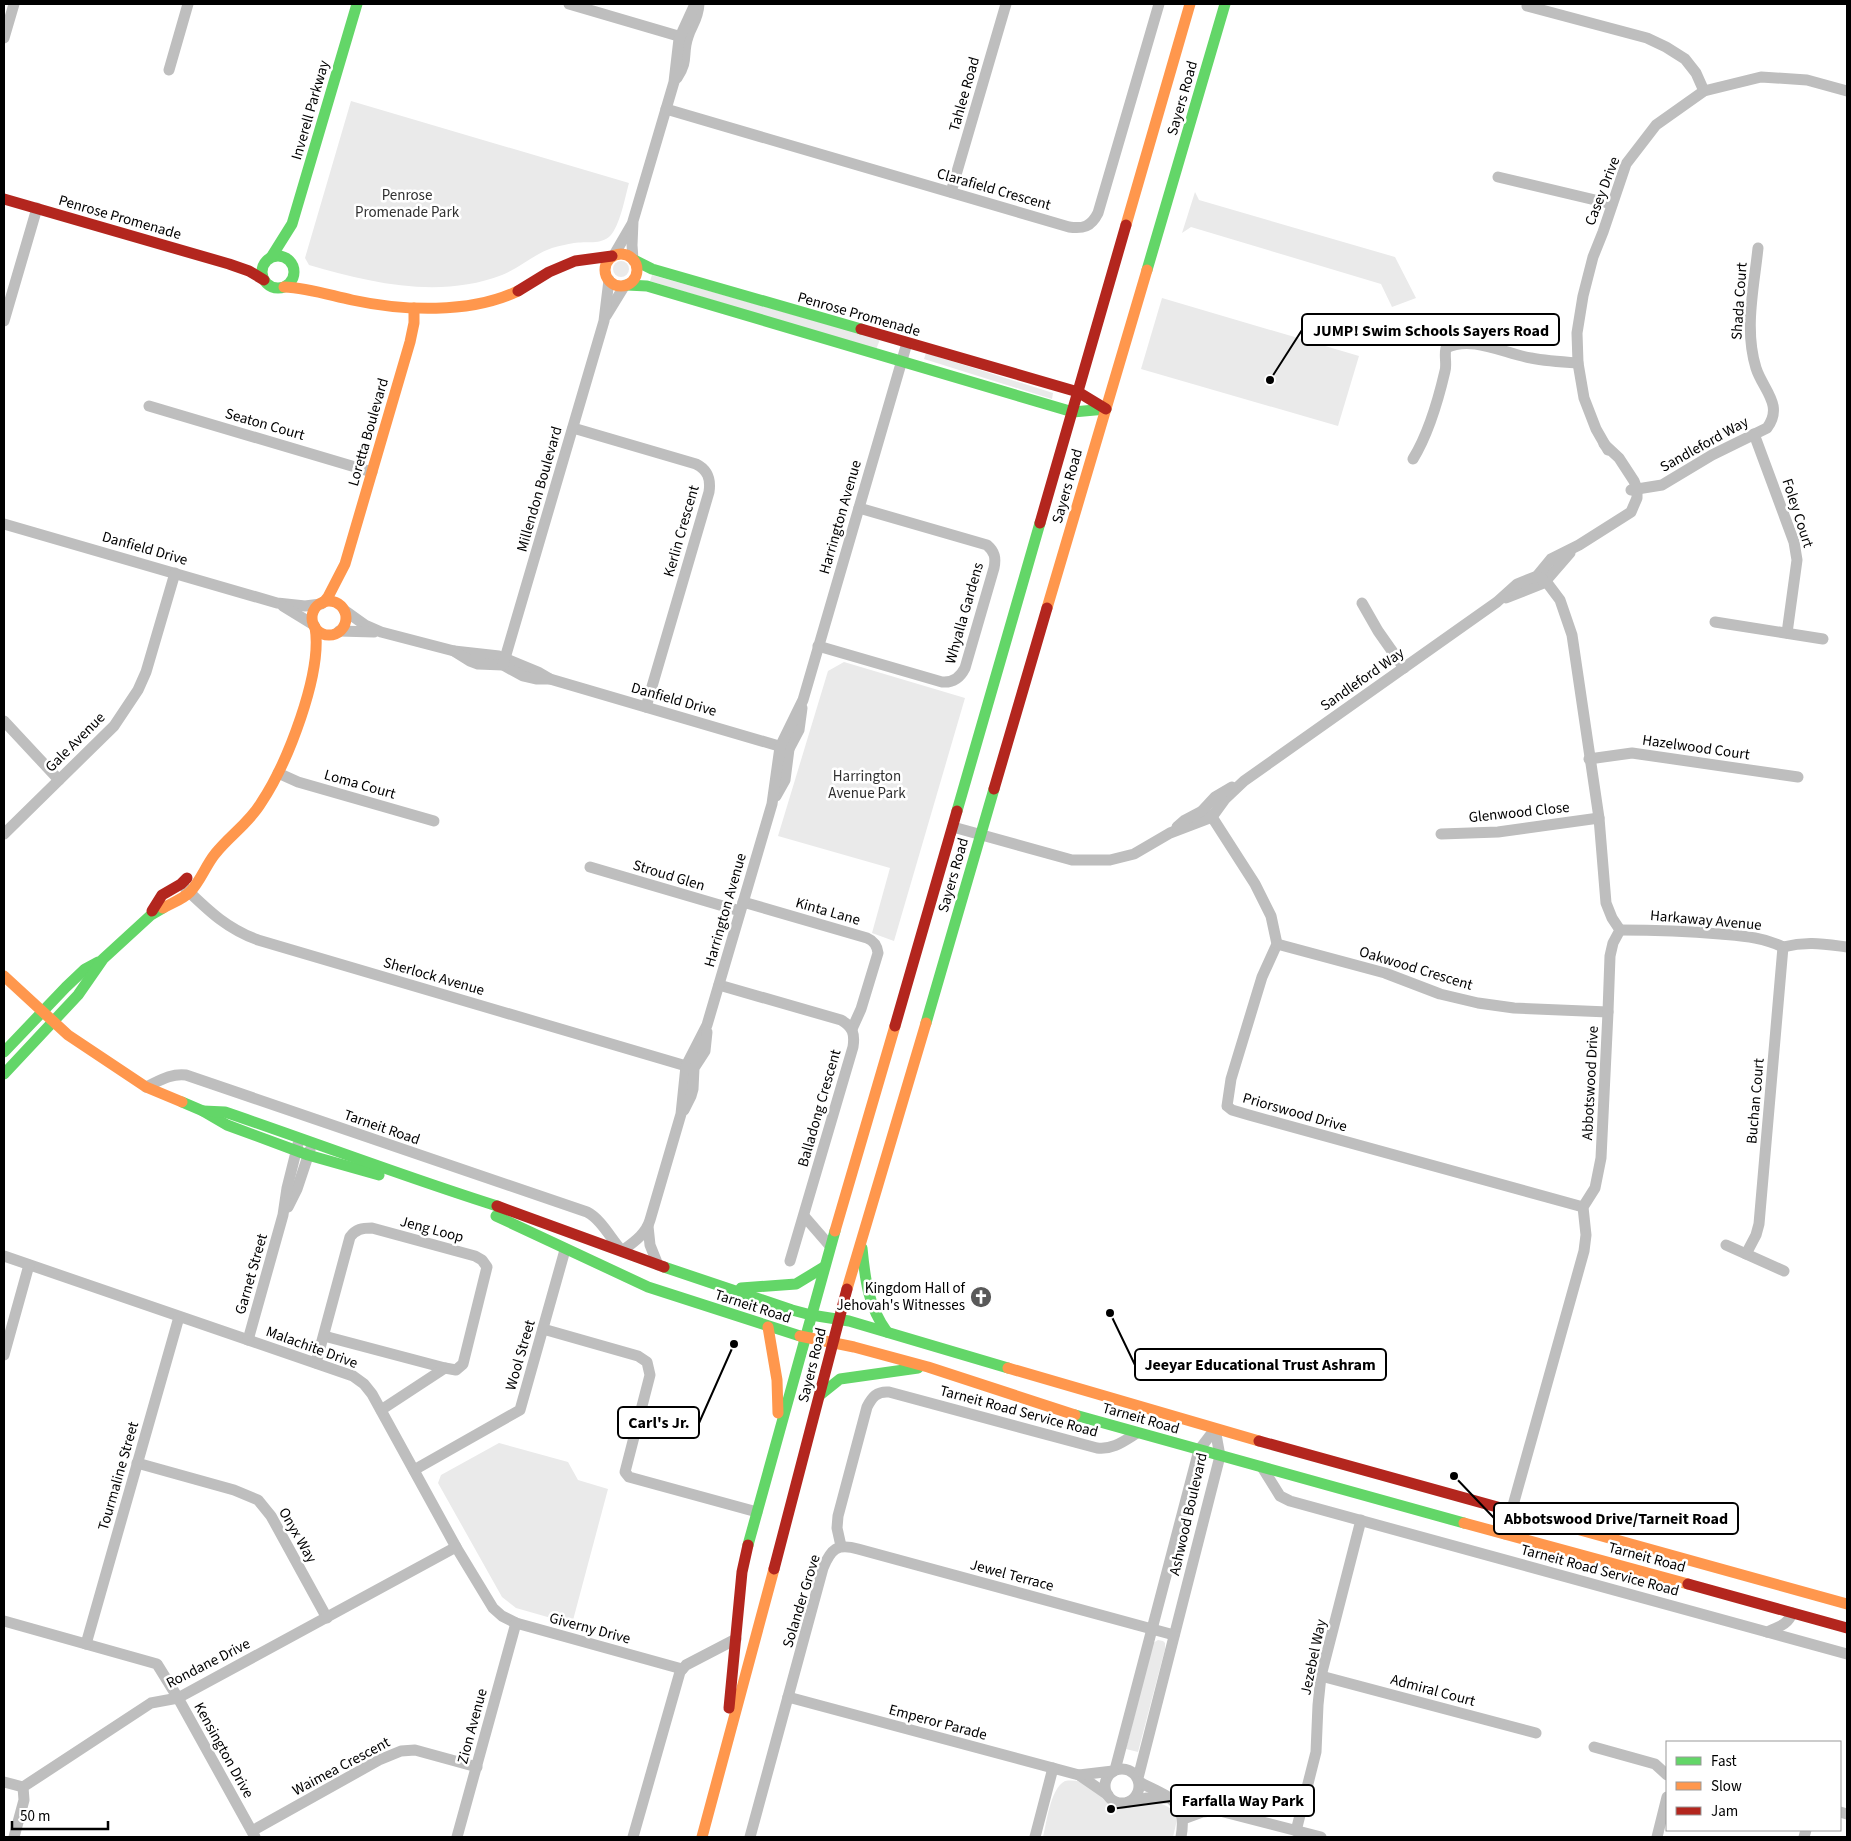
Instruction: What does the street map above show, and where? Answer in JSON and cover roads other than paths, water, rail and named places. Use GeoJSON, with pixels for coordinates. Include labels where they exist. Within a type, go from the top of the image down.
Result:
{"type":"FeatureCollection","features":[{"type":"Feature","properties":{"kind":"main road","name":"Inverell Parkway"},"geometry":{"type":"LineString","coordinates":[[270,258],[292,224],[357,4]]}},
{"type":"Feature","properties":{"kind":"main road","name":"Sayers Road"},"geometry":{"type":"LineString","coordinates":[[723,1757],[742,1572],[757,1512],[830,1246],[1190,4]]}},
{"type":"Feature","properties":{"kind":"main road","name":"Sayers Road"},"geometry":{"type":"LineString","coordinates":[[702,1837],[781,1550],[835,1343],[839,1319],[1225,4]]}},
{"type":"Feature","properties":{"kind":"main road","name":"Penrose Promenade"},"geometry":{"type":"LineString","coordinates":[[4,199],[229,264],[249,271],[264,280]]}},
{"type":"Feature","properties":{"kind":"main road","name":"Inverell Parkway"},"geometry":{"type":"LineString","coordinates":[[292,224],[292,264]]}},
{"type":"Feature","properties":{"kind":"main road"},"geometry":{"type":"LineString","coordinates":[[324,292],[285,257],[270,258],[262,267],[264,280],[275,288],[305,288],[366,303],[414,308],[459,306],[503,298],[528,286],[549,272],[585,259],[627,255],[633,260],[636,274],[633,280],[626,285]]}},
{"type":"Feature","properties":{"kind":"main road"},"geometry":{"type":"LineString","coordinates":[[608,279],[605,268],[613,256]]}},
{"type":"Feature","properties":{"kind":"main road","name":"Penrose Promenade"},"geometry":{"type":"LineString","coordinates":[[229,264],[270,258]]}},
{"type":"Feature","properties":{"kind":"main road","name":"Penrose Promenade"},"geometry":{"type":"LineString","coordinates":[[633,260],[652,269],[1078,392],[1106,409]]}},
{"type":"Feature","properties":{"kind":"main road"},"geometry":{"type":"LineString","coordinates":[[284,287],[292,280],[294,270],[292,264]]}},
{"type":"Feature","properties":{"kind":"main road"},"geometry":{"type":"LineString","coordinates":[[566,266],[596,270],[616,285],[647,286],[1073,412],[1106,409]]}},
{"type":"Feature","properties":{"kind":"main road","name":"Loretta Boulevard"},"geometry":{"type":"LineString","coordinates":[[343,610],[342,594],[346,564],[410,342],[414,323],[414,308]]}},
{"type":"Feature","properties":{"kind":"main road","name":"Loretta Boulevard"},"geometry":{"type":"LineString","coordinates":[[322,603],[346,564]]}},
{"type":"Feature","properties":{"kind":"main road"},"geometry":{"type":"LineString","coordinates":[[4,1052],[85,969],[103,959],[151,915],[160,897],[168,891],[186,888],[215,853],[240,829],[257,809],[278,773],[293,741],[312,676],[317,647],[313,613],[322,603],[333,602],[343,610],[345,621],[328,646],[312,676]]}},
{"type":"Feature","properties":{"kind":"main road"},"geometry":{"type":"LineString","coordinates":[[315,626],[320,632],[326,634],[338,632]]}},
{"type":"Feature","properties":{"kind":"main road"},"geometry":{"type":"LineString","coordinates":[[186,888],[195,864],[215,853]]}},
{"type":"Feature","properties":{"kind":"main road"},"geometry":{"type":"LineString","coordinates":[[4,1074],[53,1023],[88,982],[103,959]]}},
{"type":"Feature","properties":{"kind":"main road","name":"Tarneit Road"},"geometry":{"type":"LineString","coordinates":[[4,976],[53,1023],[72,1038],[146,1087],[203,1111],[226,1126],[302,1153],[351,1168],[420,1182]]}},
{"type":"Feature","properties":{"kind":"main road","name":"Tarneit Road"},"geometry":{"type":"LineString","coordinates":[[203,1111],[225,1112],[384,1167],[420,1182],[499,1207],[658,1264],[811,1315],[839,1319],[887,1332],[1215,1429],[1847,1604]]}},
{"type":"Feature","properties":{"kind":"main road","name":"Tarneit Road"},"geometry":{"type":"LineString","coordinates":[[444,1190],[565,1250],[648,1287],[768,1327],[928,1367],[1051,1408],[1137,1433],[1847,1628]]}},
{"type":"Feature","properties":{"kind":"main road"},"geometry":{"type":"LineString","coordinates":[[861,1243],[871,1304],[875,1315],[887,1332]]}},
{"type":"Feature","properties":{"kind":"main road"},"geometry":{"type":"LineString","coordinates":[[734,1289],[796,1284],[824,1267]]}},
{"type":"Feature","properties":{"kind":"main road"},"geometry":{"type":"LineString","coordinates":[[768,1327],[777,1380],[779,1430]]}},
{"type":"Feature","properties":{"kind":"main road"},"geometry":{"type":"LineString","coordinates":[[820,1395],[840,1379],[847,1377],[928,1367]]}},
{"type":"Feature","properties":{"kind":"main road"},"geometry":{"type":"LineString","coordinates":[[1637,1545],[1682,1567],[1782,1595],[1791,1602],[1792,1613]]}},
{"type":"Feature","properties":{"kind":"street"},"geometry":{"type":"LineString","coordinates":[[4,38],[14,4]]}},
{"type":"Feature","properties":{"kind":"street"},"geometry":{"type":"LineString","coordinates":[[169,70],[188,4]]}},
{"type":"Feature","properties":{"kind":"street"},"geometry":{"type":"LineString","coordinates":[[569,4],[684,38]]}},
{"type":"Feature","properties":{"kind":"street"},"geometry":{"type":"LineString","coordinates":[[633,260],[632,238],[634,221],[674,82],[685,62],[684,38],[696,22],[697,4]]}},
{"type":"Feature","properties":{"kind":"street","name":"Tahlee Road"},"geometry":{"type":"LineString","coordinates":[[952,192],[1006,4]]}},
{"type":"Feature","properties":{"kind":"street","name":"Clarafield Crescent"},"geometry":{"type":"LineString","coordinates":[[666,109],[1080,228],[1090,224],[1095,218],[1101,203],[1159,4]]}},
{"type":"Feature","properties":{"kind":"street"},"geometry":{"type":"LineString","coordinates":[[1527,6],[1647,38],[1666,47],[1685,59],[1696,73],[1704,91]]}},
{"type":"Feature","properties":{"kind":"street","name":"Casey Drive"},"geometry":{"type":"LineString","coordinates":[[1633,490],[1628,485],[1596,429],[1584,398],[1578,363],[1577,333],[1593,257],[1626,164],[1656,125],[1704,91],[1761,78],[1807,80],[1847,91]]}},
{"type":"Feature","properties":{"kind":"street"},"geometry":{"type":"LineString","coordinates":[[1498,177],[1612,204]]}},
{"type":"Feature","properties":{"kind":"street"},"geometry":{"type":"LineString","coordinates":[[4,321],[37,208]]}},
{"type":"Feature","properties":{"kind":"street"},"geometry":{"type":"LineString","coordinates":[[613,256],[634,221]]}},
{"type":"Feature","properties":{"kind":"street","name":"Shada Court"},"geometry":{"type":"LineString","coordinates":[[1758,248],[1750,335],[1756,368],[1775,411]]}},
{"type":"Feature","properties":{"kind":"street","name":"Millendon Boulevard"},"geometry":{"type":"LineString","coordinates":[[504,662],[604,320],[608,279]]}},
{"type":"Feature","properties":{"kind":"street","name":"Millendon Boulevard"},"geometry":{"type":"LineString","coordinates":[[604,320],[626,285]]}},
{"type":"Feature","properties":{"kind":"street","name":"Harrington Avenue"},"geometry":{"type":"LineString","coordinates":[[658,1264],[650,1245],[648,1226],[681,1114],[690,1067],[707,1025],[719,985],[772,804],[785,748],[802,700],[907,343]]}},
{"type":"Feature","properties":{"kind":"street"},"geometry":{"type":"LineString","coordinates":[[1413,458],[1424,441],[1438,396],[1446,368],[1446,348],[1452,345],[1471,344],[1530,358],[1578,363]]}},
{"type":"Feature","properties":{"kind":"street","name":"Seaton Court"},"geometry":{"type":"LineString","coordinates":[[149,406],[372,472]]}},
{"type":"Feature","properties":{"kind":"street","name":"Sandleford Way"},"geometry":{"type":"LineString","coordinates":[[953,827],[1066,859],[1098,861],[1134,854],[1170,833],[1185,820],[1206,817],[1215,796],[1222,791],[1244,781],[1497,602],[1541,580],[1551,559],[1597,532],[1627,504],[1633,490],[1662,485],[1712,455],[1767,428],[1773,420],[1775,411]]}},
{"type":"Feature","properties":{"kind":"street","name":"Kerlin Crescent"},"geometry":{"type":"LineString","coordinates":[[573,428],[696,464],[704,468],[709,478],[708,492],[646,706]]}},
{"type":"Feature","properties":{"kind":"street","name":"Foley Court"},"geometry":{"type":"LineString","coordinates":[[1754,434],[1794,542],[1797,560],[1787,633]]}},
{"type":"Feature","properties":{"kind":"street","name":"Whyalla Gardens"},"geometry":{"type":"LineString","coordinates":[[818,646],[942,682],[953,681],[960,676],[964,668],[991,577],[995,556],[992,550],[986,545],[859,508]]}},
{"type":"Feature","properties":{"kind":"street","name":"Danfield Drive"},"geometry":{"type":"LineString","coordinates":[[4,524],[277,603],[305,606],[322,603]]}},
{"type":"Feature","properties":{"kind":"street","name":"Gale Avenue"},"geometry":{"type":"LineString","coordinates":[[4,834],[114,726],[138,690],[146,672],[176,573]]}},
{"type":"Feature","properties":{"kind":"street"},"geometry":{"type":"LineString","coordinates":[[1541,580],[1570,627],[1599,818],[1606,902],[1612,918],[1620,930]]}},
{"type":"Feature","properties":{"kind":"street","name":"Danfield Drive"},"geometry":{"type":"LineString","coordinates":[[277,603],[315,626]]}},
{"type":"Feature","properties":{"kind":"street"},"geometry":{"type":"LineString","coordinates":[[1362,603],[1378,631],[1404,668]]}},
{"type":"Feature","properties":{"kind":"street","name":"Danfield Drive"},"geometry":{"type":"LineString","coordinates":[[343,610],[365,625],[381,632],[454,651],[478,664],[504,662],[523,676],[536,679],[550,679],[785,748]]}},
{"type":"Feature","properties":{"kind":"street"},"geometry":{"type":"LineString","coordinates":[[1715,622],[1823,639]]}},
{"type":"Feature","properties":{"kind":"street","name":"Danfield Drive"},"geometry":{"type":"LineString","coordinates":[[338,632],[381,632]]}},
{"type":"Feature","properties":{"kind":"street"},"geometry":{"type":"LineString","coordinates":[[4,721],[60,780]]}},
{"type":"Feature","properties":{"kind":"street","name":"Hazelwood Court"},"geometry":{"type":"LineString","coordinates":[[1589,759],[1632,753],[1798,777]]}},
{"type":"Feature","properties":{"kind":"street","name":"Loma Court"},"geometry":{"type":"LineString","coordinates":[[278,773],[298,782],[434,821]]}},
{"type":"Feature","properties":{"kind":"street"},"geometry":{"type":"LineString","coordinates":[[1206,817],[1226,838],[1255,884],[1271,916],[1278,944]]}},
{"type":"Feature","properties":{"kind":"street","name":"Glenwood Close"},"geometry":{"type":"LineString","coordinates":[[1441,834],[1498,832],[1599,818]]}},
{"type":"Feature","properties":{"kind":"street","name":"Stroud Glen"},"geometry":{"type":"LineString","coordinates":[[590,867],[741,906]]}},
{"type":"Feature","properties":{"kind":"street","name":"Sherlock Avenue"},"geometry":{"type":"LineString","coordinates":[[186,888],[207,910],[225,924],[258,940],[690,1067]]}},
{"type":"Feature","properties":{"kind":"street","name":"Kinta Lane"},"geometry":{"type":"LineString","coordinates":[[741,906],[867,938],[874,942],[878,953],[861,1009],[852,1029]]}},
{"type":"Feature","properties":{"kind":"street","name":"Harkaway Avenue"},"geometry":{"type":"LineString","coordinates":[[1620,930],[1680,930],[1748,936],[1770,941],[1783,947]]}},
{"type":"Feature","properties":{"kind":"street","name":"Abbotswood Drive"},"geometry":{"type":"LineString","coordinates":[[1583,1207],[1595,1188],[1600,1166],[1610,956],[1613,943],[1620,930]]}},
{"type":"Feature","properties":{"kind":"street"},"geometry":{"type":"LineString","coordinates":[[1783,947],[1812,942],[1847,947]]}},
{"type":"Feature","properties":{"kind":"street","name":"Oakwood Crescent"},"geometry":{"type":"LineString","coordinates":[[1278,944],[1385,973],[1440,994],[1478,1004],[1514,1008],[1608,1012]]}},
{"type":"Feature","properties":{"kind":"street","name":"Priorswood Drive"},"geometry":{"type":"LineString","coordinates":[[1278,944],[1262,977],[1231,1079],[1227,1106],[1232,1110],[1276,1123],[1583,1207]]}},
{"type":"Feature","properties":{"kind":"street","name":"Buchan Court"},"geometry":{"type":"LineString","coordinates":[[1746,1254],[1756,1235],[1759,1224],[1783,947]]}},
{"type":"Feature","properties":{"kind":"street"},"geometry":{"type":"LineString","coordinates":[[719,985],[841,1020],[852,1029]]}},
{"type":"Feature","properties":{"kind":"street","name":"Balladong Crescent"},"geometry":{"type":"LineString","coordinates":[[790,1261],[853,1047],[852,1029]]}},
{"type":"Feature","properties":{"kind":"street","name":"Tarneit Road"},"geometry":{"type":"LineString","coordinates":[[146,1087],[167,1076],[174,1074],[186,1075],[581,1210],[598,1219],[610,1238],[622,1251]]}},
{"type":"Feature","properties":{"kind":"street","name":"Garnet Street"},"geometry":{"type":"LineString","coordinates":[[248,1340],[283,1215],[297,1189],[302,1153],[300,1138]]}},
{"type":"Feature","properties":{"kind":"street","name":"Garnet Street"},"geometry":{"type":"LineString","coordinates":[[302,1153],[312,1142]]}},
{"type":"Feature","properties":{"kind":"street"},"geometry":{"type":"LineString","coordinates":[[1505,1534],[1584,1252],[1586,1235],[1583,1207]]}},
{"type":"Feature","properties":{"kind":"street"},"geometry":{"type":"LineString","coordinates":[[804,1216],[830,1246]]}},
{"type":"Feature","properties":{"kind":"street","name":"Harrington Avenue"},"geometry":{"type":"LineString","coordinates":[[622,1251],[637,1239],[648,1226]]}},
{"type":"Feature","properties":{"kind":"street","name":"Jeng Loop"},"geometry":{"type":"LineString","coordinates":[[316,1363],[350,1237],[354,1232],[362,1228],[372,1228],[475,1256],[482,1260],[487,1267],[463,1364],[456,1370],[445,1368],[381,1410]]}},
{"type":"Feature","properties":{"kind":"street"},"geometry":{"type":"LineString","coordinates":[[1726,1245],[1784,1271]]}},
{"type":"Feature","properties":{"kind":"street","name":"Wool Street"},"geometry":{"type":"LineString","coordinates":[[414,1470],[520,1410],[565,1250]]}},
{"type":"Feature","properties":{"kind":"street","name":"Malachite Drive"},"geometry":{"type":"LineString","coordinates":[[4,1256],[353,1376],[364,1384],[381,1410],[456,1547],[493,1608]]}},
{"type":"Feature","properties":{"kind":"street"},"geometry":{"type":"LineString","coordinates":[[4,1355],[29,1265]]}},
{"type":"Feature","properties":{"kind":"street","name":"Tourmaline Street"},"geometry":{"type":"LineString","coordinates":[[86,1644],[179,1317]]}},
{"type":"Feature","properties":{"kind":"street"},"geometry":{"type":"LineString","coordinates":[[543,1329],[638,1356],[647,1362],[650,1375],[625,1472],[629,1477],[757,1512]]}},
{"type":"Feature","properties":{"kind":"street"},"geometry":{"type":"LineString","coordinates":[[324,1336],[445,1368]]}},
{"type":"Feature","properties":{"kind":"street","name":"Tarneit Road Service Road"},"geometry":{"type":"LineString","coordinates":[[889,1392],[1097,1448],[1117,1446],[1137,1433]]}},
{"type":"Feature","properties":{"kind":"street","name":"Solander Grove"},"geometry":{"type":"LineString","coordinates":[[750,1837],[824,1568],[832,1552],[841,1546],[837,1528],[838,1516],[867,1407],[877,1393],[889,1392]]}},
{"type":"Feature","properties":{"kind":"street","name":"Ashwood Boulevard"},"geometry":{"type":"LineString","coordinates":[[1114,1771],[1199,1450],[1215,1429]]}},
{"type":"Feature","properties":{"kind":"street","name":"Ashwood Boulevard"},"geometry":{"type":"LineString","coordinates":[[1138,1780],[1220,1456],[1215,1429]]}},
{"type":"Feature","properties":{"kind":"street","name":"Onyx Way"},"geometry":{"type":"LineString","coordinates":[[137,1463],[234,1490],[258,1500],[271,1516],[327,1618]]}},
{"type":"Feature","properties":{"kind":"street","name":"Tarneit Road Service Road"},"geometry":{"type":"LineString","coordinates":[[1262,1467],[1283,1498],[1767,1632]]}},
{"type":"Feature","properties":{"kind":"street","name":"Jezebel Way"},"geometry":{"type":"LineString","coordinates":[[1296,1831],[1316,1752],[1321,1676],[1362,1520]]}},
{"type":"Feature","properties":{"kind":"street","name":"Jewel Terrace"},"geometry":{"type":"LineString","coordinates":[[841,1546],[858,1548],[1174,1635]]}},
{"type":"Feature","properties":{"kind":"street","name":"Rondane Drive"},"geometry":{"type":"LineString","coordinates":[[23,1787],[151,1703],[178,1698],[456,1547]]}},
{"type":"Feature","properties":{"kind":"street","name":"Giverny Drive"},"geometry":{"type":"LineString","coordinates":[[493,1608],[502,1616],[516,1623],[682,1669]]}},
{"type":"Feature","properties":{"kind":"street"},"geometry":{"type":"LineString","coordinates":[[1767,1632],[1784,1625],[1790,1619],[1792,1613]]}},
{"type":"Feature","properties":{"kind":"street","name":"Kensington Drive"},"geometry":{"type":"LineString","coordinates":[[4,1621],[157,1664],[254,1834]]}},
{"type":"Feature","properties":{"kind":"street","name":"Zion Avenue"},"geometry":{"type":"LineString","coordinates":[[457,1837],[516,1623]]}},
{"type":"Feature","properties":{"kind":"street"},"geometry":{"type":"LineString","coordinates":[[1767,1632],[1847,1654]]}},
{"type":"Feature","properties":{"kind":"street"},"geometry":{"type":"LineString","coordinates":[[633,1837],[676,1681],[682,1669],[736,1639]]}},
{"type":"Feature","properties":{"kind":"street","name":"Admiral Court"},"geometry":{"type":"LineString","coordinates":[[1321,1676],[1536,1733]]}},
{"type":"Feature","properties":{"kind":"street","name":"Emperor Parade"},"geometry":{"type":"LineString","coordinates":[[788,1697],[1079,1775],[1108,1795]]}},
{"type":"Feature","properties":{"kind":"street"},"geometry":{"type":"LineString","coordinates":[[1594,1747],[1656,1764],[1666,1774]]}},
{"type":"Feature","properties":{"kind":"street","name":"Waimea Crescent"},"geometry":{"type":"LineString","coordinates":[[254,1834],[379,1760],[401,1751],[419,1751],[477,1767]]}},
{"type":"Feature","properties":{"kind":"street"},"geometry":{"type":"LineString","coordinates":[[1035,1837],[1053,1768]]}},
{"type":"Feature","properties":{"kind":"street"},"geometry":{"type":"LineString","coordinates":[[1129,1802],[1139,1792],[1138,1780],[1135,1774],[1125,1769],[1114,1771],[1106,1779],[1106,1790],[1111,1799],[1120,1803],[1129,1802],[1146,1798],[1167,1798]]}},
{"type":"Feature","properties":{"kind":"street","name":"Emperor Parade"},"geometry":{"type":"LineString","coordinates":[[1079,1775],[1114,1771]]}},
{"type":"Feature","properties":{"kind":"street"},"geometry":{"type":"LineString","coordinates":[[1138,1780],[1176,1803],[1182,1815],[1181,1837]]}},
{"type":"Feature","properties":{"kind":"street"},"geometry":{"type":"LineString","coordinates":[[4,1782],[23,1787],[24,1800],[14,1837]]}},
{"type":"Feature","properties":{"kind":"street"},"geometry":{"type":"LineString","coordinates":[[1657,1837],[1666,1801]]}},
{"type":"Feature","properties":{"kind":"street"},"geometry":{"type":"LineString","coordinates":[[1182,1815],[1216,1810],[1321,1837]]}},
{"type":"Feature","properties":{"kind":"place","name":"JUMP! Swim Schools Sayers Road"},"geometry":{"type":"Point","coordinates":[1270,380]}},
{"type":"Feature","properties":{"kind":"place","name":"Kingdom Hall of Jehovah's Witnesses"},"geometry":{"type":"Point","coordinates":[981,1297]}},
{"type":"Feature","properties":{"kind":"place","name":"Jeeyar Educational Trust Ashram"},"geometry":{"type":"Point","coordinates":[1110,1313]}},
{"type":"Feature","properties":{"kind":"place","name":"Carl's Jr."},"geometry":{"type":"Point","coordinates":[734,1344]}},
{"type":"Feature","properties":{"kind":"place","name":"Abbotswood Drive/Tarneit Road"},"geometry":{"type":"Point","coordinates":[1454,1476]}},
{"type":"Feature","properties":{"kind":"place","name":"Farfalla Way Park"},"geometry":{"type":"Point","coordinates":[1111,1809]}},
{"type":"Feature","properties":{"kind":"park label","name":"Penrose Promenade Park"},"geometry":{"type":"Point","coordinates":[407,204]}},
{"type":"Feature","properties":{"kind":"park label","name":"Harrington Avenue Park"},"geometry":{"type":"Point","coordinates":[867,784]}}]}
